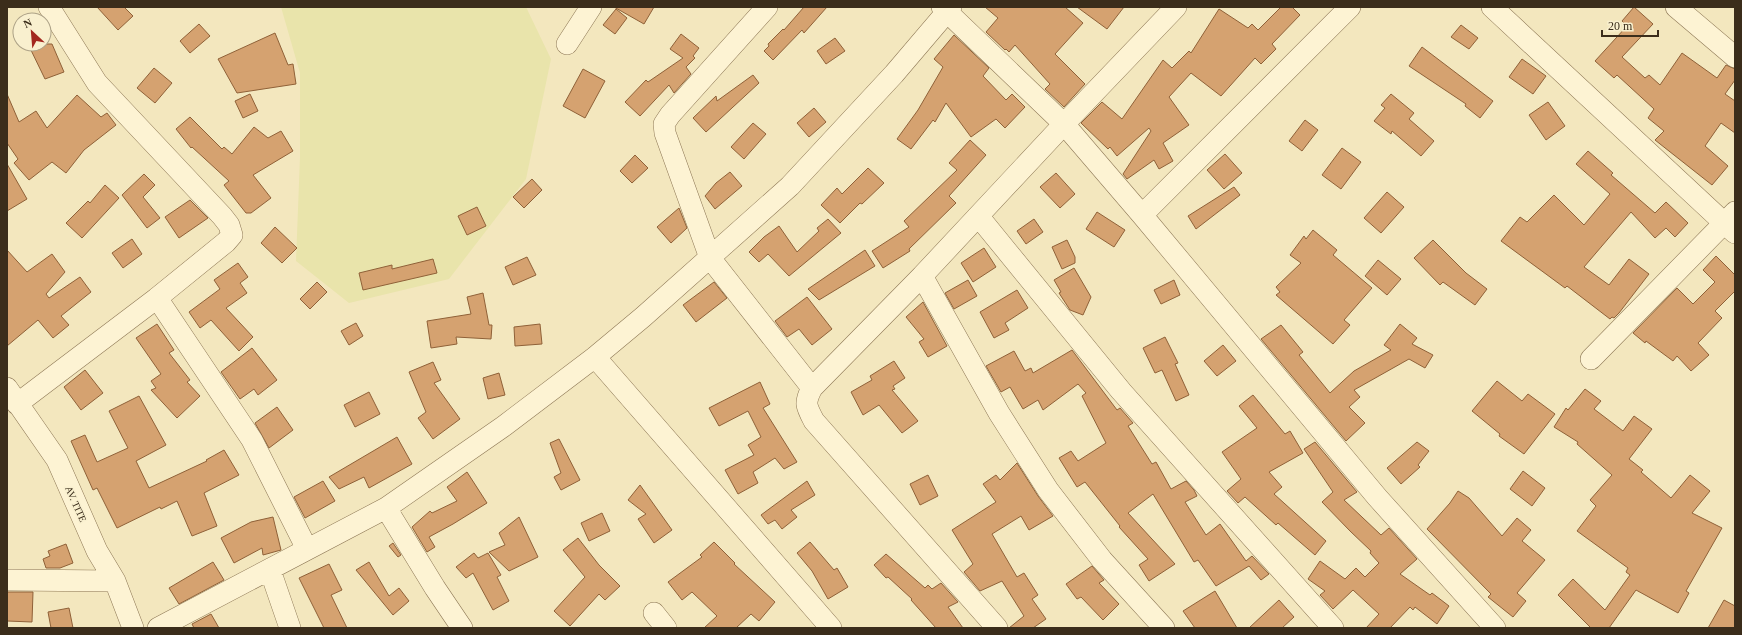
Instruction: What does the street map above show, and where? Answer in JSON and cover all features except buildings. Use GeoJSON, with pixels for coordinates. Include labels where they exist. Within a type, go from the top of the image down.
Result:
{"type":"FeatureCollection","features":[{"type":"Feature","properties":{"kind":"street"},"geometry":{"type":"LineString","coordinates":[[12,396],[157,298],[232,236],[231,229],[222,216],[97,83],[49,7]]}},
{"type":"Feature","properties":{"kind":"street"},"geometry":{"type":"LineString","coordinates":[[567,44],[591,7]]}},
{"type":"Feature","properties":{"kind":"street"},"geometry":{"type":"LineString","coordinates":[[768,7],[670,115],[664,124],[665,133],[710,258],[812,388]]}},
{"type":"Feature","properties":{"kind":"street"},"geometry":{"type":"LineString","coordinates":[[997,628],[814,421],[807,407],[806,398],[812,388],[922,276],[1176,7]]}},
{"type":"Feature","properties":{"kind":"street"},"geometry":{"type":"LineString","coordinates":[[1142,215],[1350,7]]}},
{"type":"Feature","properties":{"kind":"street"},"geometry":{"type":"LineString","coordinates":[[1492,7],[1731,223],[1590,359]]}},
{"type":"Feature","properties":{"kind":"street"},"geometry":{"type":"LineString","coordinates":[[1676,7],[1735,57]]}},
{"type":"Feature","properties":{"kind":"street"},"geometry":{"type":"LineString","coordinates":[[158,628],[386,508],[504,426],[595,357],[643,317],[790,186],[894,74],[947,8],[1064,124],[1142,215],[1377,497],[1495,628]]}},
{"type":"Feature","properties":{"kind":"street"},"geometry":{"type":"LineString","coordinates":[[979,216],[1122,391],[1333,628]]}},
{"type":"Feature","properties":{"kind":"street"},"geometry":{"type":"LineString","coordinates":[[922,276],[999,413],[1048,490],[1102,560],[1164,628]]}},
{"type":"Feature","properties":{"kind":"street"},"geometry":{"type":"LineString","coordinates":[[157,298],[252,440],[307,549]]}},
{"type":"Feature","properties":{"kind":"street"},"geometry":{"type":"LineString","coordinates":[[595,357],[831,628]]}},
{"type":"Feature","properties":{"kind":"street","name":"AV. TITE"},"geometry":{"type":"LineString","coordinates":[[12,396],[57,460],[97,551],[115,581],[133,628]]}},
{"type":"Feature","properties":{"kind":"street"},"geometry":{"type":"LineString","coordinates":[[386,508],[435,588],[462,628]]}},
{"type":"Feature","properties":{"kind":"street"},"geometry":{"type":"LineString","coordinates":[[270,570],[290,628]]}},
{"type":"Feature","properties":{"kind":"street"},"geometry":{"type":"LineString","coordinates":[[7,580],[115,581]]}},
{"type":"Feature","properties":{"kind":"shaded area"},"geometry":{"type":"Polygon","coordinates":[[[281,7],[526,7],[551,59],[526,179],[449,279],[349,303],[296,261],[300,157],[300,73],[281,7]]]}}]}
